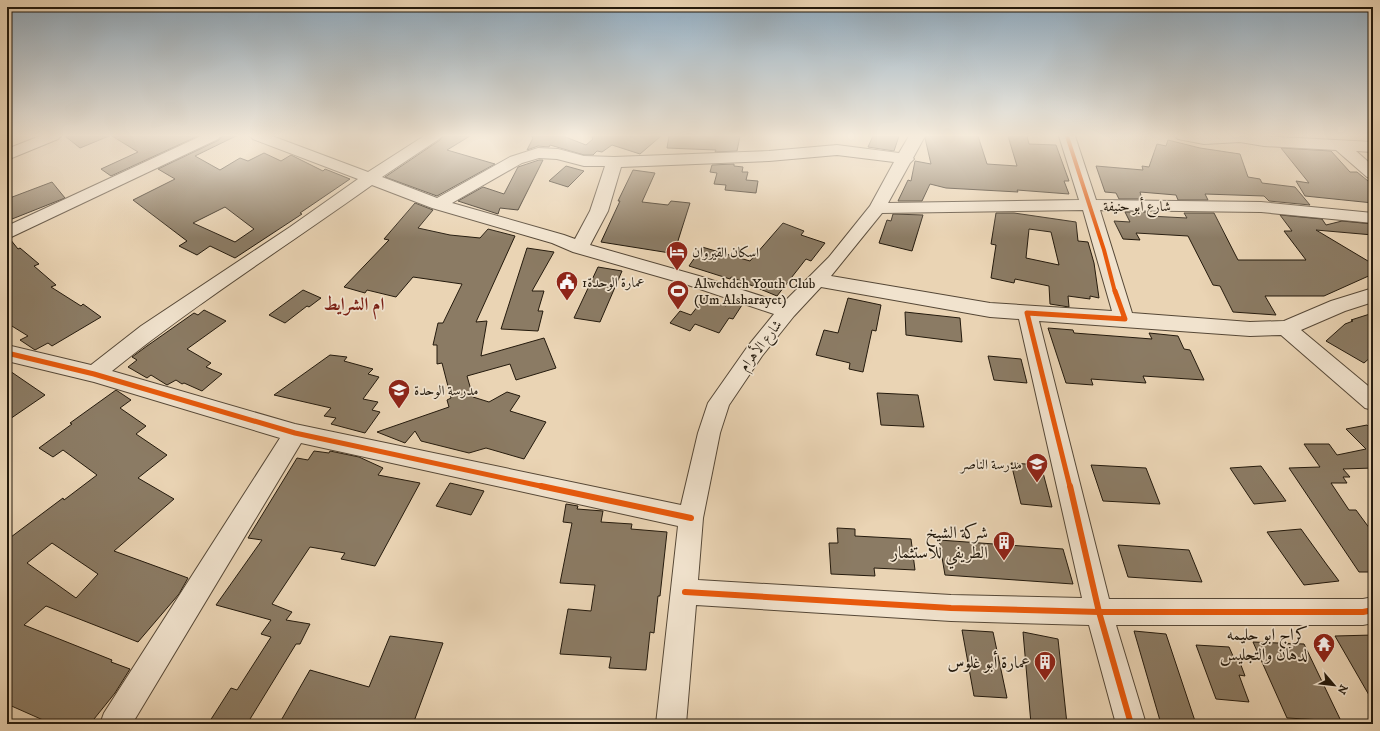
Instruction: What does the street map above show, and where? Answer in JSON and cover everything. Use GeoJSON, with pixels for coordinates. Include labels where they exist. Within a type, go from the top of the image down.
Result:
{"type":"FeatureCollection","features":[{"type":"Feature","properties":{"kind":"street"},"geometry":{"type":"LineString","coordinates":[[7,233],[141,170]]}},
{"type":"Feature","properties":{"kind":"street"},"geometry":{"type":"LineString","coordinates":[[346,170],[438,204],[558,240],[579,248],[692,280],[787,311]]}},
{"type":"Feature","properties":{"kind":"street"},"geometry":{"type":"LineString","coordinates":[[94,374],[148,331],[245,264],[296,231],[382,170]]}},
{"type":"Feature","properties":{"kind":"street"},"geometry":{"type":"LineString","coordinates":[[438,204],[498,170]]}},
{"type":"Feature","properties":{"kind":"street"},"geometry":{"type":"LineString","coordinates":[[579,248],[599,211],[612,170]]}},
{"type":"Feature","properties":{"kind":"street","name":"شارع الأهرام"},"geometry":{"type":"LineString","coordinates":[[671,724],[691,518],[709,433],[719,403],[755,350],[787,311],[835,261],[877,208],[899,170]]}},
{"type":"Feature","properties":{"kind":"street"},"geometry":{"type":"LineString","coordinates":[[1078,170],[1104,250],[1116,295],[1125,319]]}},
{"type":"Feature","properties":{"kind":"street","name":"شارع أبو حنيفة"},"geometry":{"type":"LineString","coordinates":[[877,208],[1090,205],[1261,207],[1373,218]]}},
{"type":"Feature","properties":{"kind":"street"},"geometry":{"type":"LineString","coordinates":[[816,280],[990,310],[1250,329],[1286,328],[1338,306],[1373,294]]}},
{"type":"Feature","properties":{"kind":"street"},"geometry":{"type":"LineString","coordinates":[[1027,313],[1099,612],[1131,724]]}},
{"type":"Feature","properties":{"kind":"street"},"geometry":{"type":"LineString","coordinates":[[1286,328],[1373,402]]}},
{"type":"Feature","properties":{"kind":"street"},"geometry":{"type":"LineString","coordinates":[[7,353],[94,374],[295,433],[691,518]]}},
{"type":"Feature","properties":{"kind":"street"},"geometry":{"type":"LineString","coordinates":[[115,724],[295,433]]}},
{"type":"Feature","properties":{"kind":"street"},"geometry":{"type":"LineString","coordinates":[[685,592],[951,608],[1099,612],[1362,612],[1373,610]]}},
{"type":"Feature","properties":{"kind":"building"},"geometry":{"type":"Polygon","coordinates":[[[103,170],[124,170],[111,176],[103,170]]]}},
{"type":"Feature","properties":{"kind":"building"},"geometry":{"type":"Polygon","coordinates":[[[160,170],[328,170],[350,179],[300,213],[302,214],[235,258],[210,246],[197,255],[179,246],[187,241],[133,200],[175,179],[160,170]],[[225,207],[193,223],[235,242],[254,229],[225,207]]]}},
{"type":"Feature","properties":{"kind":"building"},"geometry":{"type":"Polygon","coordinates":[[[395,170],[484,170],[437,196],[385,177],[395,170]]]}},
{"type":"Feature","properties":{"kind":"building"},"geometry":{"type":"Polygon","coordinates":[[[516,170],[538,170],[518,210],[500,208],[498,214],[458,201],[483,187],[504,194],[516,170]]]}},
{"type":"Feature","properties":{"kind":"building"},"geometry":{"type":"Polygon","coordinates":[[[561,170],[584,171],[568,187],[549,181],[561,170]]]}},
{"type":"Feature","properties":{"kind":"building"},"geometry":{"type":"Polygon","coordinates":[[[633,170],[655,173],[642,202],[668,205],[671,201],[690,203],[676,247],[670,253],[601,242],[620,201],[618,201],[633,170]]]}},
{"type":"Feature","properties":{"kind":"building"},"geometry":{"type":"Polygon","coordinates":[[[711,170],[742,170],[742,172],[748,172],[746,180],[758,181],[756,193],[725,190],[726,185],[714,184],[717,173],[710,172],[711,170]]]}},
{"type":"Feature","properties":{"kind":"building"},"geometry":{"type":"Polygon","coordinates":[[[913,170],[1065,170],[1069,181],[1064,181],[1069,194],[1017,190],[1018,192],[946,188],[930,184],[922,201],[898,201],[908,180],[911,181],[913,170]]]}},
{"type":"Feature","properties":{"kind":"building"},"geometry":{"type":"Polygon","coordinates":[[[1097,170],[1246,170],[1248,177],[1260,179],[1262,183],[1295,187],[1310,205],[1269,201],[1264,196],[1205,194],[1208,200],[1178,200],[1176,195],[1140,192],[1142,199],[1119,199],[1116,193],[1105,192],[1097,170]]]}},
{"type":"Feature","properties":{"kind":"building"},"geometry":{"type":"Polygon","coordinates":[[[1299,170],[1348,170],[1350,172],[1357,172],[1373,185],[1373,203],[1305,196],[1296,181],[1309,183],[1299,170]]]}},
{"type":"Feature","properties":{"kind":"building"},"geometry":{"type":"Polygon","coordinates":[[[52,182],[65,198],[7,221],[7,199],[52,182]]]}},
{"type":"Feature","properties":{"kind":"building"},"geometry":{"type":"Polygon","coordinates":[[[415,203],[433,210],[418,228],[450,235],[480,238],[488,229],[515,236],[476,322],[487,321],[481,356],[544,338],[556,368],[516,380],[510,364],[467,376],[473,397],[489,402],[507,392],[520,396],[510,411],[546,422],[524,459],[486,448],[469,453],[421,441],[415,431],[405,443],[377,432],[449,407],[447,400],[451,398],[442,363],[437,364],[437,345],[433,345],[438,323],[443,323],[462,284],[413,277],[396,297],[367,290],[365,293],[344,287],[389,240],[384,239],[415,203]]]}},
{"type":"Feature","properties":{"kind":"building"},"geometry":{"type":"Polygon","coordinates":[[[1125,212],[1147,212],[1149,216],[1187,218],[1184,213],[1214,213],[1238,260],[1306,260],[1284,231],[1292,231],[1280,215],[1322,219],[1326,225],[1342,221],[1373,224],[1373,235],[1316,230],[1373,264],[1373,274],[1324,296],[1265,296],[1276,315],[1233,312],[1220,286],[1213,285],[1188,236],[1136,233],[1140,240],[1123,239],[1114,221],[1130,222],[1125,212]]]}},
{"type":"Feature","properties":{"kind":"building"},"geometry":{"type":"Polygon","coordinates":[[[996,213],[1014,213],[1076,222],[1078,241],[1088,242],[1094,263],[1099,298],[1090,296],[1090,299],[1068,296],[1069,307],[1050,304],[1049,286],[1015,279],[1014,283],[991,278],[996,245],[991,244],[996,213]],[[1029,229],[1026,258],[1059,265],[1051,232],[1029,229]]]}},
{"type":"Feature","properties":{"kind":"building"},"geometry":{"type":"Polygon","coordinates":[[[893,214],[923,215],[912,251],[879,243],[887,220],[891,221],[893,214]]]}},
{"type":"Feature","properties":{"kind":"building"},"geometry":{"type":"Polygon","coordinates":[[[783,223],[804,231],[801,235],[825,243],[811,261],[806,259],[777,296],[731,277],[730,279],[689,266],[702,247],[750,261],[783,223]]]}},
{"type":"Feature","properties":{"kind":"building"},"geometry":{"type":"Polygon","coordinates":[[[10,239],[18,249],[20,248],[39,264],[34,266],[56,285],[51,287],[81,306],[83,304],[101,317],[52,346],[48,343],[35,350],[20,340],[28,336],[7,323],[7,240],[10,239]]]}},
{"type":"Feature","properties":{"kind":"building"},"geometry":{"type":"Polygon","coordinates":[[[527,248],[554,252],[532,291],[544,291],[538,311],[543,311],[538,331],[501,329],[527,248]]]}},
{"type":"Feature","properties":{"kind":"building"},"geometry":{"type":"Polygon","coordinates":[[[598,267],[622,271],[600,322],[574,318],[598,267]]]}},
{"type":"Feature","properties":{"kind":"building"},"geometry":{"type":"Polygon","coordinates":[[[303,290],[321,298],[309,307],[307,306],[285,323],[269,315],[303,290]]]}},
{"type":"Feature","properties":{"kind":"building"},"geometry":{"type":"Polygon","coordinates":[[[704,298],[726,306],[730,301],[742,305],[733,319],[729,318],[719,333],[695,324],[690,331],[670,323],[680,311],[691,315],[704,298]]]}},
{"type":"Feature","properties":{"kind":"building"},"geometry":{"type":"Polygon","coordinates":[[[848,298],[881,305],[876,331],[872,330],[863,372],[849,369],[850,363],[816,355],[824,330],[838,333],[848,298]]]}},
{"type":"Feature","properties":{"kind":"building"},"geometry":{"type":"Polygon","coordinates":[[[204,310],[226,321],[187,349],[211,363],[206,367],[222,374],[202,391],[184,383],[182,384],[176,380],[167,385],[151,375],[147,378],[128,367],[137,360],[132,357],[194,313],[198,315],[204,310]]]}},
{"type":"Feature","properties":{"kind":"building"},"geometry":{"type":"Polygon","coordinates":[[[905,312],[960,318],[962,342],[906,335],[905,312]]]}},
{"type":"Feature","properties":{"kind":"building"},"geometry":{"type":"Polygon","coordinates":[[[1373,313],[1373,355],[1364,363],[1326,341],[1345,324],[1353,321],[1351,320],[1373,313]]]}},
{"type":"Feature","properties":{"kind":"building"},"geometry":{"type":"Polygon","coordinates":[[[1048,328],[1073,330],[1074,333],[1152,339],[1149,333],[1178,336],[1184,349],[1190,350],[1204,380],[1143,376],[1146,383],[1091,379],[1093,385],[1066,383],[1048,328]]]}},
{"type":"Feature","properties":{"kind":"building"},"geometry":{"type":"Polygon","coordinates":[[[330,355],[347,357],[344,361],[373,369],[368,374],[379,377],[363,399],[378,402],[372,410],[380,412],[365,433],[331,424],[336,418],[324,416],[331,408],[274,395],[330,355]]]}},
{"type":"Feature","properties":{"kind":"building"},"geometry":{"type":"Polygon","coordinates":[[[988,356],[1021,359],[1027,383],[994,380],[988,356]]]}},
{"type":"Feature","properties":{"kind":"building"},"geometry":{"type":"Polygon","coordinates":[[[7,369],[45,395],[7,421],[7,369]]]}},
{"type":"Feature","properties":{"kind":"building"},"geometry":{"type":"Polygon","coordinates":[[[116,390],[131,400],[120,408],[146,426],[136,434],[167,455],[138,478],[174,499],[114,551],[188,578],[179,594],[138,642],[46,606],[24,625],[112,660],[111,662],[130,669],[115,693],[90,724],[52,724],[7,704],[7,540],[63,498],[64,500],[97,475],[63,450],[53,457],[39,448],[72,424],[70,423],[116,390]],[[52,543],[27,563],[76,598],[98,574],[52,543]]]}},
{"type":"Feature","properties":{"kind":"building"},"geometry":{"type":"Polygon","coordinates":[[[877,393],[918,395],[924,427],[881,425],[877,393]]]}},
{"type":"Feature","properties":{"kind":"building"},"geometry":{"type":"Polygon","coordinates":[[[1367,425],[1373,431],[1373,468],[1343,469],[1350,477],[1343,477],[1347,483],[1331,483],[1349,510],[1356,510],[1373,533],[1373,572],[1359,572],[1289,468],[1320,467],[1304,444],[1329,444],[1337,455],[1366,449],[1346,429],[1367,425]]]}},
{"type":"Feature","properties":{"kind":"building"},"geometry":{"type":"Polygon","coordinates":[[[314,451],[329,453],[330,451],[359,457],[383,468],[378,475],[420,483],[375,566],[341,559],[345,553],[310,547],[272,604],[292,612],[286,620],[310,624],[300,644],[296,644],[247,724],[208,724],[231,688],[237,690],[271,637],[261,634],[271,620],[216,605],[262,540],[248,538],[297,458],[308,460],[314,451]]]}},
{"type":"Feature","properties":{"kind":"building"},"geometry":{"type":"Polygon","coordinates":[[[1011,463],[1041,465],[1052,507],[1021,504],[1011,463]]]}},
{"type":"Feature","properties":{"kind":"building"},"geometry":{"type":"Polygon","coordinates":[[[1091,465],[1146,468],[1160,504],[1103,501],[1091,465]]]}},
{"type":"Feature","properties":{"kind":"building"},"geometry":{"type":"Polygon","coordinates":[[[1261,466],[1286,501],[1254,504],[1230,468],[1261,466]]]}},
{"type":"Feature","properties":{"kind":"building"},"geometry":{"type":"Polygon","coordinates":[[[450,483],[484,491],[471,515],[436,506],[450,483]]]}},
{"type":"Feature","properties":{"kind":"building"},"geometry":{"type":"Polygon","coordinates":[[[566,504],[578,506],[577,509],[603,511],[601,522],[632,524],[631,529],[667,532],[660,596],[658,596],[654,633],[650,632],[646,670],[609,668],[611,657],[560,654],[568,609],[591,611],[595,585],[560,583],[572,523],[563,522],[566,504]]]}},
{"type":"Feature","properties":{"kind":"building"},"geometry":{"type":"Polygon","coordinates":[[[837,528],[855,529],[855,536],[911,539],[915,570],[874,568],[875,576],[831,574],[829,543],[838,543],[837,528]]]}},
{"type":"Feature","properties":{"kind":"building"},"geometry":{"type":"Polygon","coordinates":[[[1301,529],[1339,581],[1304,585],[1267,532],[1301,529]]]}},
{"type":"Feature","properties":{"kind":"building","name":"شركة الشيخ الطريفي للاستثمار"},"geometry":{"type":"Polygon","coordinates":[[[939,540],[1063,549],[1073,584],[945,575],[939,540]]]}},
{"type":"Feature","properties":{"kind":"building"},"geometry":{"type":"Polygon","coordinates":[[[1118,545],[1189,550],[1202,582],[1128,577],[1118,545]]]}},
{"type":"Feature","properties":{"kind":"building"},"geometry":{"type":"Polygon","coordinates":[[[962,630],[993,632],[1007,698],[974,696],[962,630]]]}},
{"type":"Feature","properties":{"kind":"building"},"geometry":{"type":"Polygon","coordinates":[[[1134,631],[1166,634],[1196,724],[1161,724],[1134,631]]]}},
{"type":"Feature","properties":{"kind":"building","name":"عمارة أبو غلوس"},"geometry":{"type":"Polygon","coordinates":[[[1023,632],[1058,639],[1067,724],[1031,724],[1023,632]]]}},
{"type":"Feature","properties":{"kind":"building"},"geometry":{"type":"Polygon","coordinates":[[[1373,635],[1373,702],[1335,636],[1373,635]]]}},
{"type":"Feature","properties":{"kind":"building"},"geometry":{"type":"Polygon","coordinates":[[[390,636],[443,643],[413,724],[279,724],[310,670],[369,687],[390,636]]]}},
{"type":"Feature","properties":{"kind":"building"},"geometry":{"type":"Polygon","coordinates":[[[1253,642],[1304,644],[1341,721],[1287,718],[1253,642]]]}},
{"type":"Feature","properties":{"kind":"building"},"geometry":{"type":"Polygon","coordinates":[[[1196,645],[1229,647],[1233,656],[1238,657],[1245,676],[1239,675],[1249,702],[1216,699],[1196,645]]]}},
{"type":"Feature","properties":{"kind":"cycle path"},"geometry":{"type":"LineString","coordinates":[[1078,170],[1104,250],[1116,295],[1125,319],[1027,313],[1099,612],[1131,724]]}},
{"type":"Feature","properties":{"kind":"cycle path"},"geometry":{"type":"LineString","coordinates":[[7,353],[94,374],[295,433],[691,518]]}},
{"type":"Feature","properties":{"kind":"cycle path"},"geometry":{"type":"LineString","coordinates":[[685,592],[951,608],[1099,612],[1363,612],[1373,610]]}},
{"type":"Feature","properties":{"kind":"place","name":"اسكان القيروان"},"geometry":{"type":"Point","coordinates":[677,272]}},
{"type":"Feature","properties":{"kind":"place","name":"عمارة الوحدة1"},"geometry":{"type":"Point","coordinates":[567,302]}},
{"type":"Feature","properties":{"kind":"place","name":"Alwehdeh Youth Club (Um Alsharayet)"},"geometry":{"type":"Point","coordinates":[678,310]}},
{"type":"Feature","properties":{"kind":"place","name":"مدرسة الوحدة"},"geometry":{"type":"Point","coordinates":[399,410]}},
{"type":"Feature","properties":{"kind":"place","name":"مدرسة الناصر"},"geometry":{"type":"Point","coordinates":[1037,484]}},
{"type":"Feature","properties":{"kind":"place","name":"شركة الشيخ الطريفي للاستثمار"},"geometry":{"type":"Point","coordinates":[1004,562]}},
{"type":"Feature","properties":{"kind":"place","name":"كراج ابو حليمه لدهان والتجليس"},"geometry":{"type":"Point","coordinates":[1324,664]}},
{"type":"Feature","properties":{"kind":"place","name":"عمارة أبو غلوس"},"geometry":{"type":"Point","coordinates":[1045,682]}},
{"type":"Feature","properties":{"kind":"district","name":"ام الشرايط"},"geometry":{"type":"Point","coordinates":[354,304]}}]}
